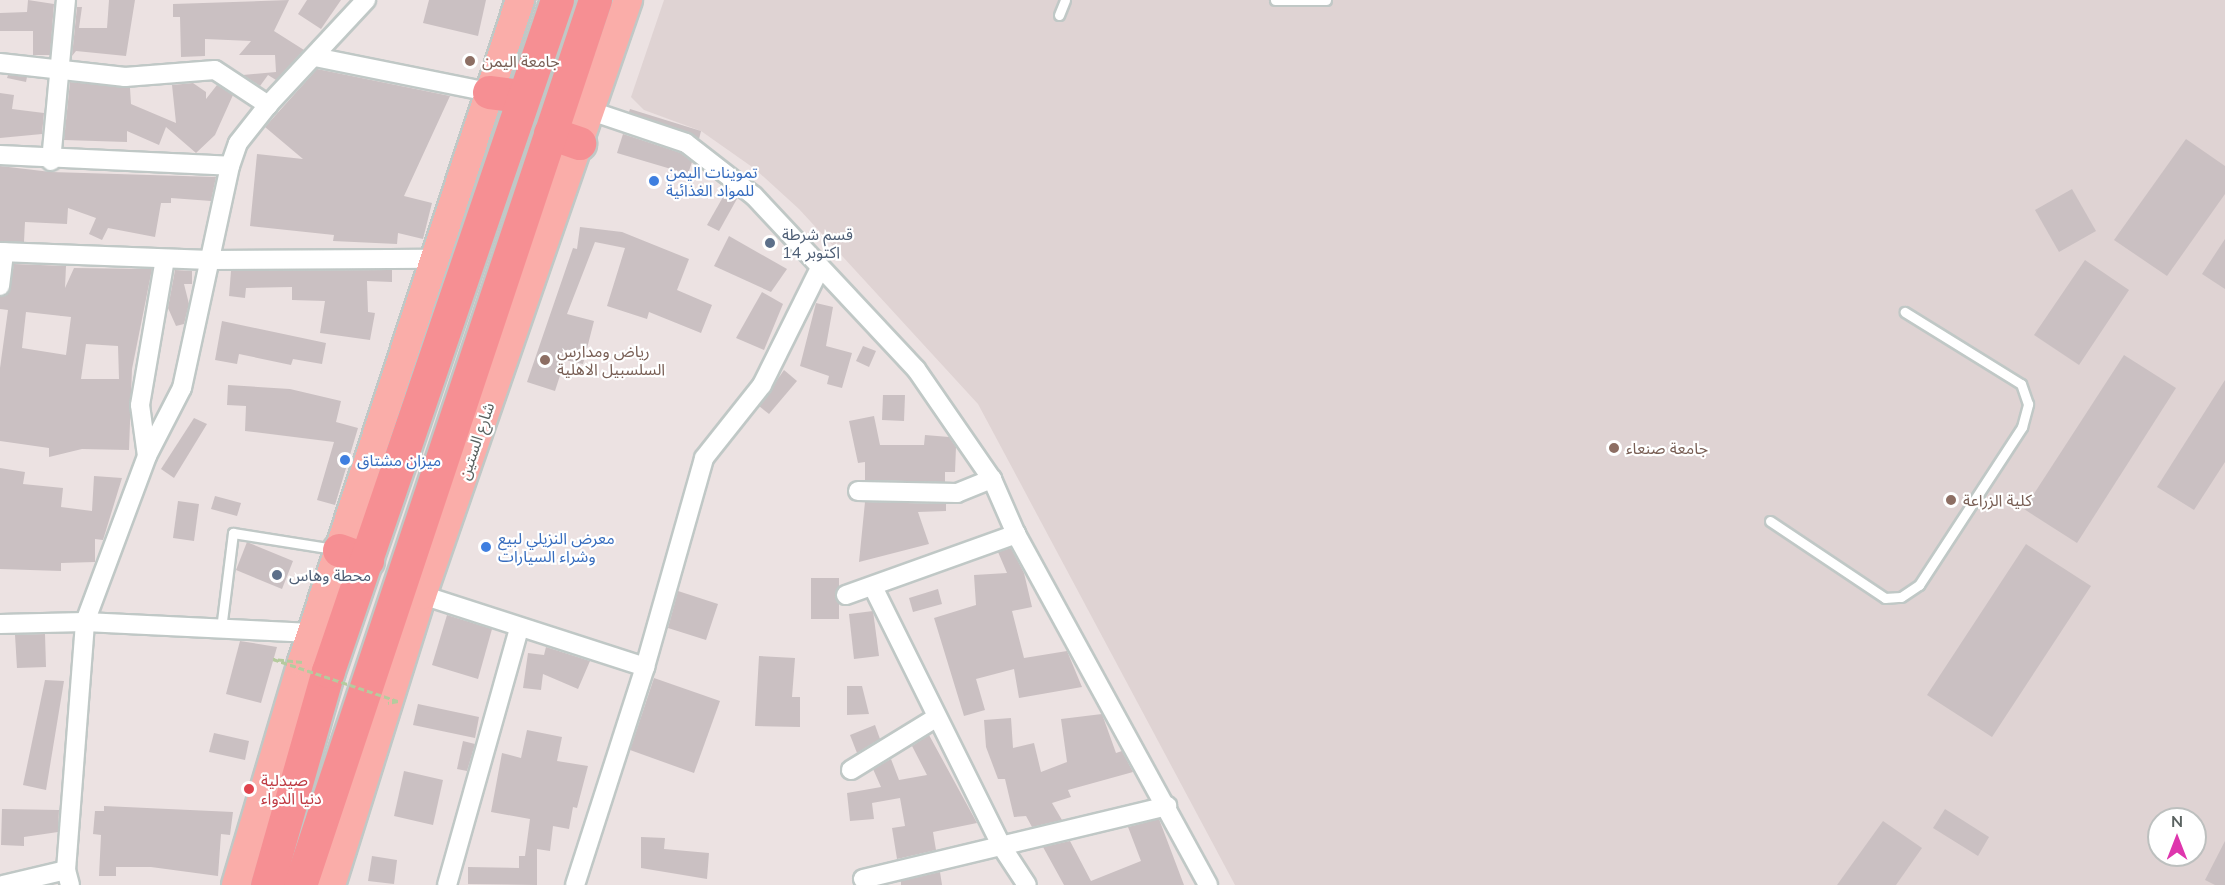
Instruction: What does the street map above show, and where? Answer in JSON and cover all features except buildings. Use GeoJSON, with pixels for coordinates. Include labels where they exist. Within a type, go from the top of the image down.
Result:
{"type":"FeatureCollection","features":[{"type":"Feature","properties":{"kind":"highway"},"geometry":{"type":"LineString","coordinates":[[267,885],[328,671],[353,555],[557,0]]}},
{"type":"Feature","properties":{"kind":"highway","name":"شارع الستين"},"geometry":{"type":"LineString","coordinates":[[300,885],[410,591],[565,138],[595,0]]}},
{"type":"Feature","properties":{"kind":"highway"},"geometry":{"type":"LineString","coordinates":[[489,92],[522,96]]}},
{"type":"Feature","properties":{"kind":"main road"},"geometry":{"type":"LineString","coordinates":[[236,885],[312,633],[353,555],[434,259],[520,0]]}},
{"type":"Feature","properties":{"kind":"main road","name":"شارع الستين"},"geometry":{"type":"LineString","coordinates":[[565,138],[591,111],[628,0]]}},
{"type":"Feature","properties":{"kind":"main road","name":"شارع الستين"},"geometry":{"type":"LineString","coordinates":[[331,885],[388,703],[410,591]]}},
{"type":"Feature","properties":{"kind":"street"},"geometry":{"type":"LineString","coordinates":[[51,161],[66,0]]}},
{"type":"Feature","properties":{"kind":"street"},"geometry":{"type":"LineString","coordinates":[[3,885],[68,877],[85,622],[147,456],[182,388],[230,166],[238,143],[268,105],[366,0]]}},
{"type":"Feature","properties":{"kind":"street"},"geometry":{"type":"LineString","coordinates":[[315,57],[489,92]]}},
{"type":"Feature","properties":{"kind":"street"},"geometry":{"type":"LineString","coordinates":[[0,63],[125,77],[215,70],[268,105]]}},
{"type":"Feature","properties":{"kind":"street"},"geometry":{"type":"LineString","coordinates":[[591,111],[686,143],[754,196],[916,369],[992,479],[1016,534],[1167,806],[1208,885]]}},
{"type":"Feature","properties":{"kind":"street"},"geometry":{"type":"LineString","coordinates":[[0,155],[51,161],[230,166]]}},
{"type":"Feature","properties":{"kind":"street"},"geometry":{"type":"LineString","coordinates":[[0,286],[2,252],[210,260],[434,259]]}},
{"type":"Feature","properties":{"kind":"street"},"geometry":{"type":"LineString","coordinates":[[147,456],[140,405],[165,259]]}},
{"type":"Feature","properties":{"kind":"street"},"geometry":{"type":"LineString","coordinates":[[575,885],[645,667],[704,458],[762,385],[820,268]]}},
{"type":"Feature","properties":{"kind":"street"},"geometry":{"type":"LineString","coordinates":[[858,491],[957,493],[992,479]]}},
{"type":"Feature","properties":{"kind":"street"},"geometry":{"type":"LineString","coordinates":[[846,595],[874,589],[1016,534]]}},
{"type":"Feature","properties":{"kind":"street"},"geometry":{"type":"LineString","coordinates":[[874,589],[1002,847],[1027,885]]}},
{"type":"Feature","properties":{"kind":"street"},"geometry":{"type":"LineString","coordinates":[[410,591],[645,667]]}},
{"type":"Feature","properties":{"kind":"street"},"geometry":{"type":"LineString","coordinates":[[0,624],[85,622],[312,633]]}},
{"type":"Feature","properties":{"kind":"street"},"geometry":{"type":"LineString","coordinates":[[447,885],[519,628]]}},
{"type":"Feature","properties":{"kind":"street"},"geometry":{"type":"LineString","coordinates":[[851,770],[937,717]]}},
{"type":"Feature","properties":{"kind":"street"},"geometry":{"type":"LineString","coordinates":[[863,879],[1167,806]]}},
{"type":"Feature","properties":{"kind":"lane"},"geometry":{"type":"LineString","coordinates":[[1059,15],[1065,0]]}},
{"type":"Feature","properties":{"kind":"lane"},"geometry":{"type":"LineString","coordinates":[[1275,0],[1326,0]]}},
{"type":"Feature","properties":{"kind":"lane"},"geometry":{"type":"LineString","coordinates":[[1770,521],[1886,598],[1901,597],[1919,585],[2022,427],[2028,404],[2021,384],[1905,312]]}},
{"type":"Feature","properties":{"kind":"lane"},"geometry":{"type":"LineString","coordinates":[[221,629],[233,533],[353,555]]}},
{"type":"Feature","properties":{"kind":"path"},"geometry":{"type":"LineString","coordinates":[[302,662],[273,659],[398,701],[388,703]]}},
{"type":"Feature","properties":{"kind":"shaded area","name":"جامعة صنعاء"},"geometry":{"type":"Polygon","coordinates":[[[664,0],[2225,0],[2225,885],[1235,885],[978,404],[799,209],[755,169],[701,131],[644,110],[631,97],[664,0]]]}},
{"type":"Feature","properties":{"kind":"place","name":"جامعة اليمن"},"geometry":{"type":"Point","coordinates":[470,61]}},
{"type":"Feature","properties":{"kind":"place","name":"تموينات اليمن للمواد الغذائية"},"geometry":{"type":"Point","coordinates":[654,181]}},
{"type":"Feature","properties":{"kind":"place","name":"قسم شرطة 14 اكتوبر"},"geometry":{"type":"Point","coordinates":[770,243]}},
{"type":"Feature","properties":{"kind":"place","name":"رياض ومدارس السلسبيل الاهلية"},"geometry":{"type":"Point","coordinates":[545,360]}},
{"type":"Feature","properties":{"kind":"place","name":"جامعة صنعاء"},"geometry":{"type":"Point","coordinates":[1614,448]}},
{"type":"Feature","properties":{"kind":"place","name":"ميزان مشتاق"},"geometry":{"type":"Point","coordinates":[345,460]}},
{"type":"Feature","properties":{"kind":"place","name":"كلية الزراعة"},"geometry":{"type":"Point","coordinates":[1951,500]}},
{"type":"Feature","properties":{"kind":"place","name":"معرض النزيلي لبيع وشراء السيارات"},"geometry":{"type":"Point","coordinates":[486,547]}},
{"type":"Feature","properties":{"kind":"place","name":"محطة وهاس"},"geometry":{"type":"Point","coordinates":[277,575]}},
{"type":"Feature","properties":{"kind":"place","name":"صيدلية دنيا الدواء"},"geometry":{"type":"Point","coordinates":[249,789]}}]}
